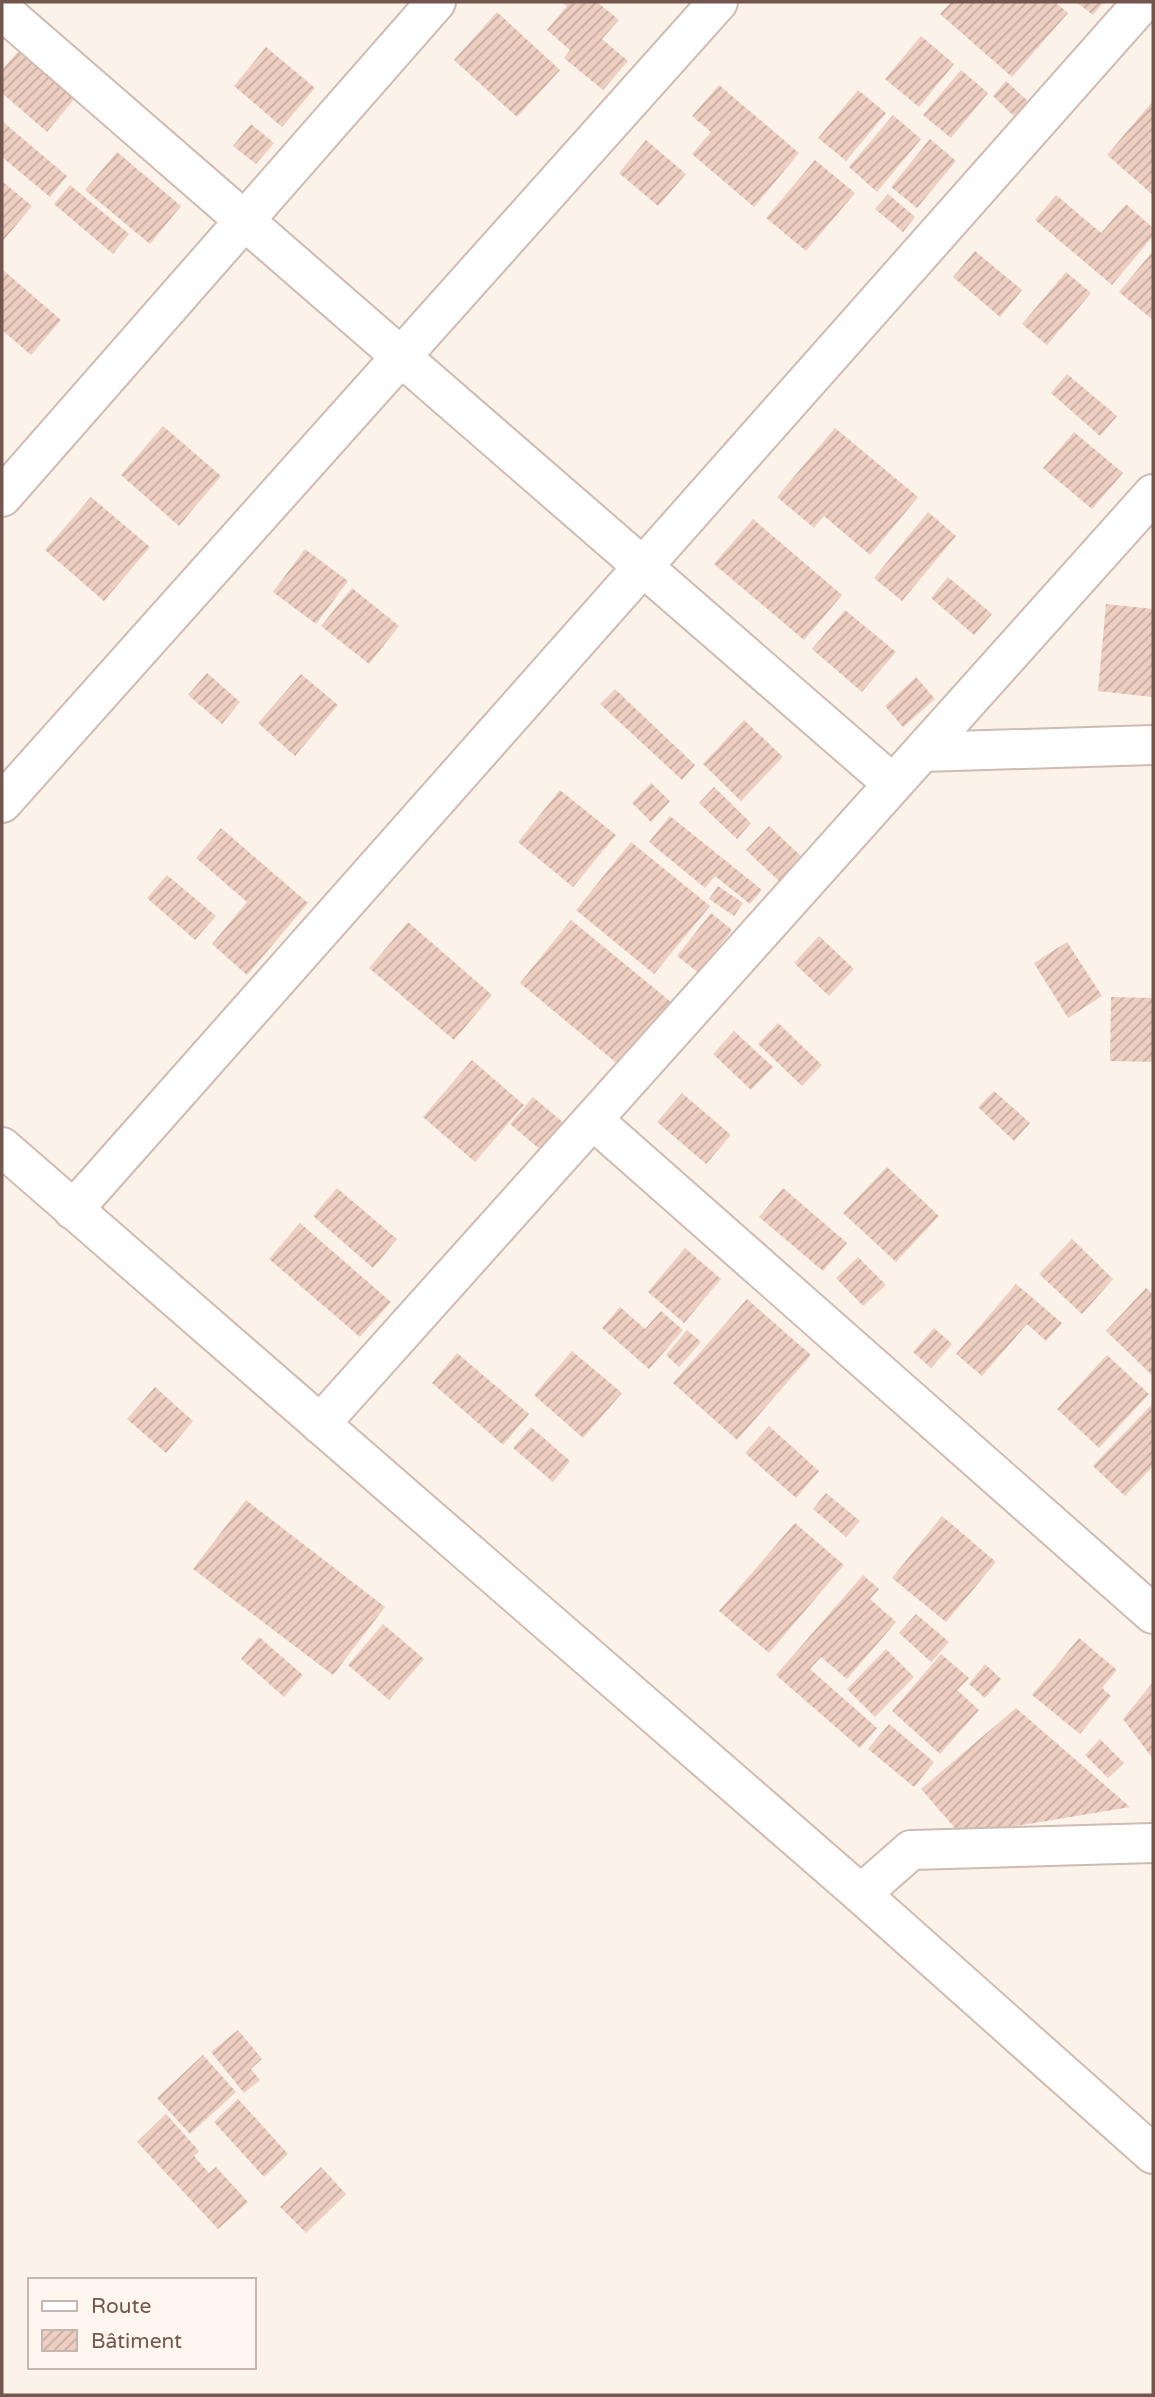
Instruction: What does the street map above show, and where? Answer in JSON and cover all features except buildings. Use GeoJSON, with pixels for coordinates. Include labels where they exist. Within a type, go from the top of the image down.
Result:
{"type":"FeatureCollection","features":[{"type":"Feature","properties":{"kind":"street"},"geometry":{"type":"LineString","coordinates":[[2,497],[436,2]]}},
{"type":"Feature","properties":{"kind":"street"},"geometry":{"type":"LineString","coordinates":[[2,803],[718,2]]}},
{"type":"Feature","properties":{"kind":"street"},"geometry":{"type":"LineString","coordinates":[[73,1210],[1143,2]]}},
{"type":"Feature","properties":{"kind":"street"},"geometry":{"type":"LineString","coordinates":[[3,12],[893,784]]}},
{"type":"Feature","properties":{"kind":"street"},"geometry":{"type":"LineString","coordinates":[[320,1424],[1153,494]]}},
{"type":"Feature","properties":{"kind":"street"},"geometry":{"type":"LineString","coordinates":[[922,752],[1153,745]]}},
{"type":"Feature","properties":{"kind":"street"},"geometry":{"type":"LineString","coordinates":[[593,1120],[1153,1614]]}},
{"type":"Feature","properties":{"kind":"street"},"geometry":{"type":"LineString","coordinates":[[2,1147],[861,1894],[1153,2154]]}},
{"type":"Feature","properties":{"kind":"street"},"geometry":{"type":"LineString","coordinates":[[861,1894],[911,1850],[1153,1843]]}}]}
